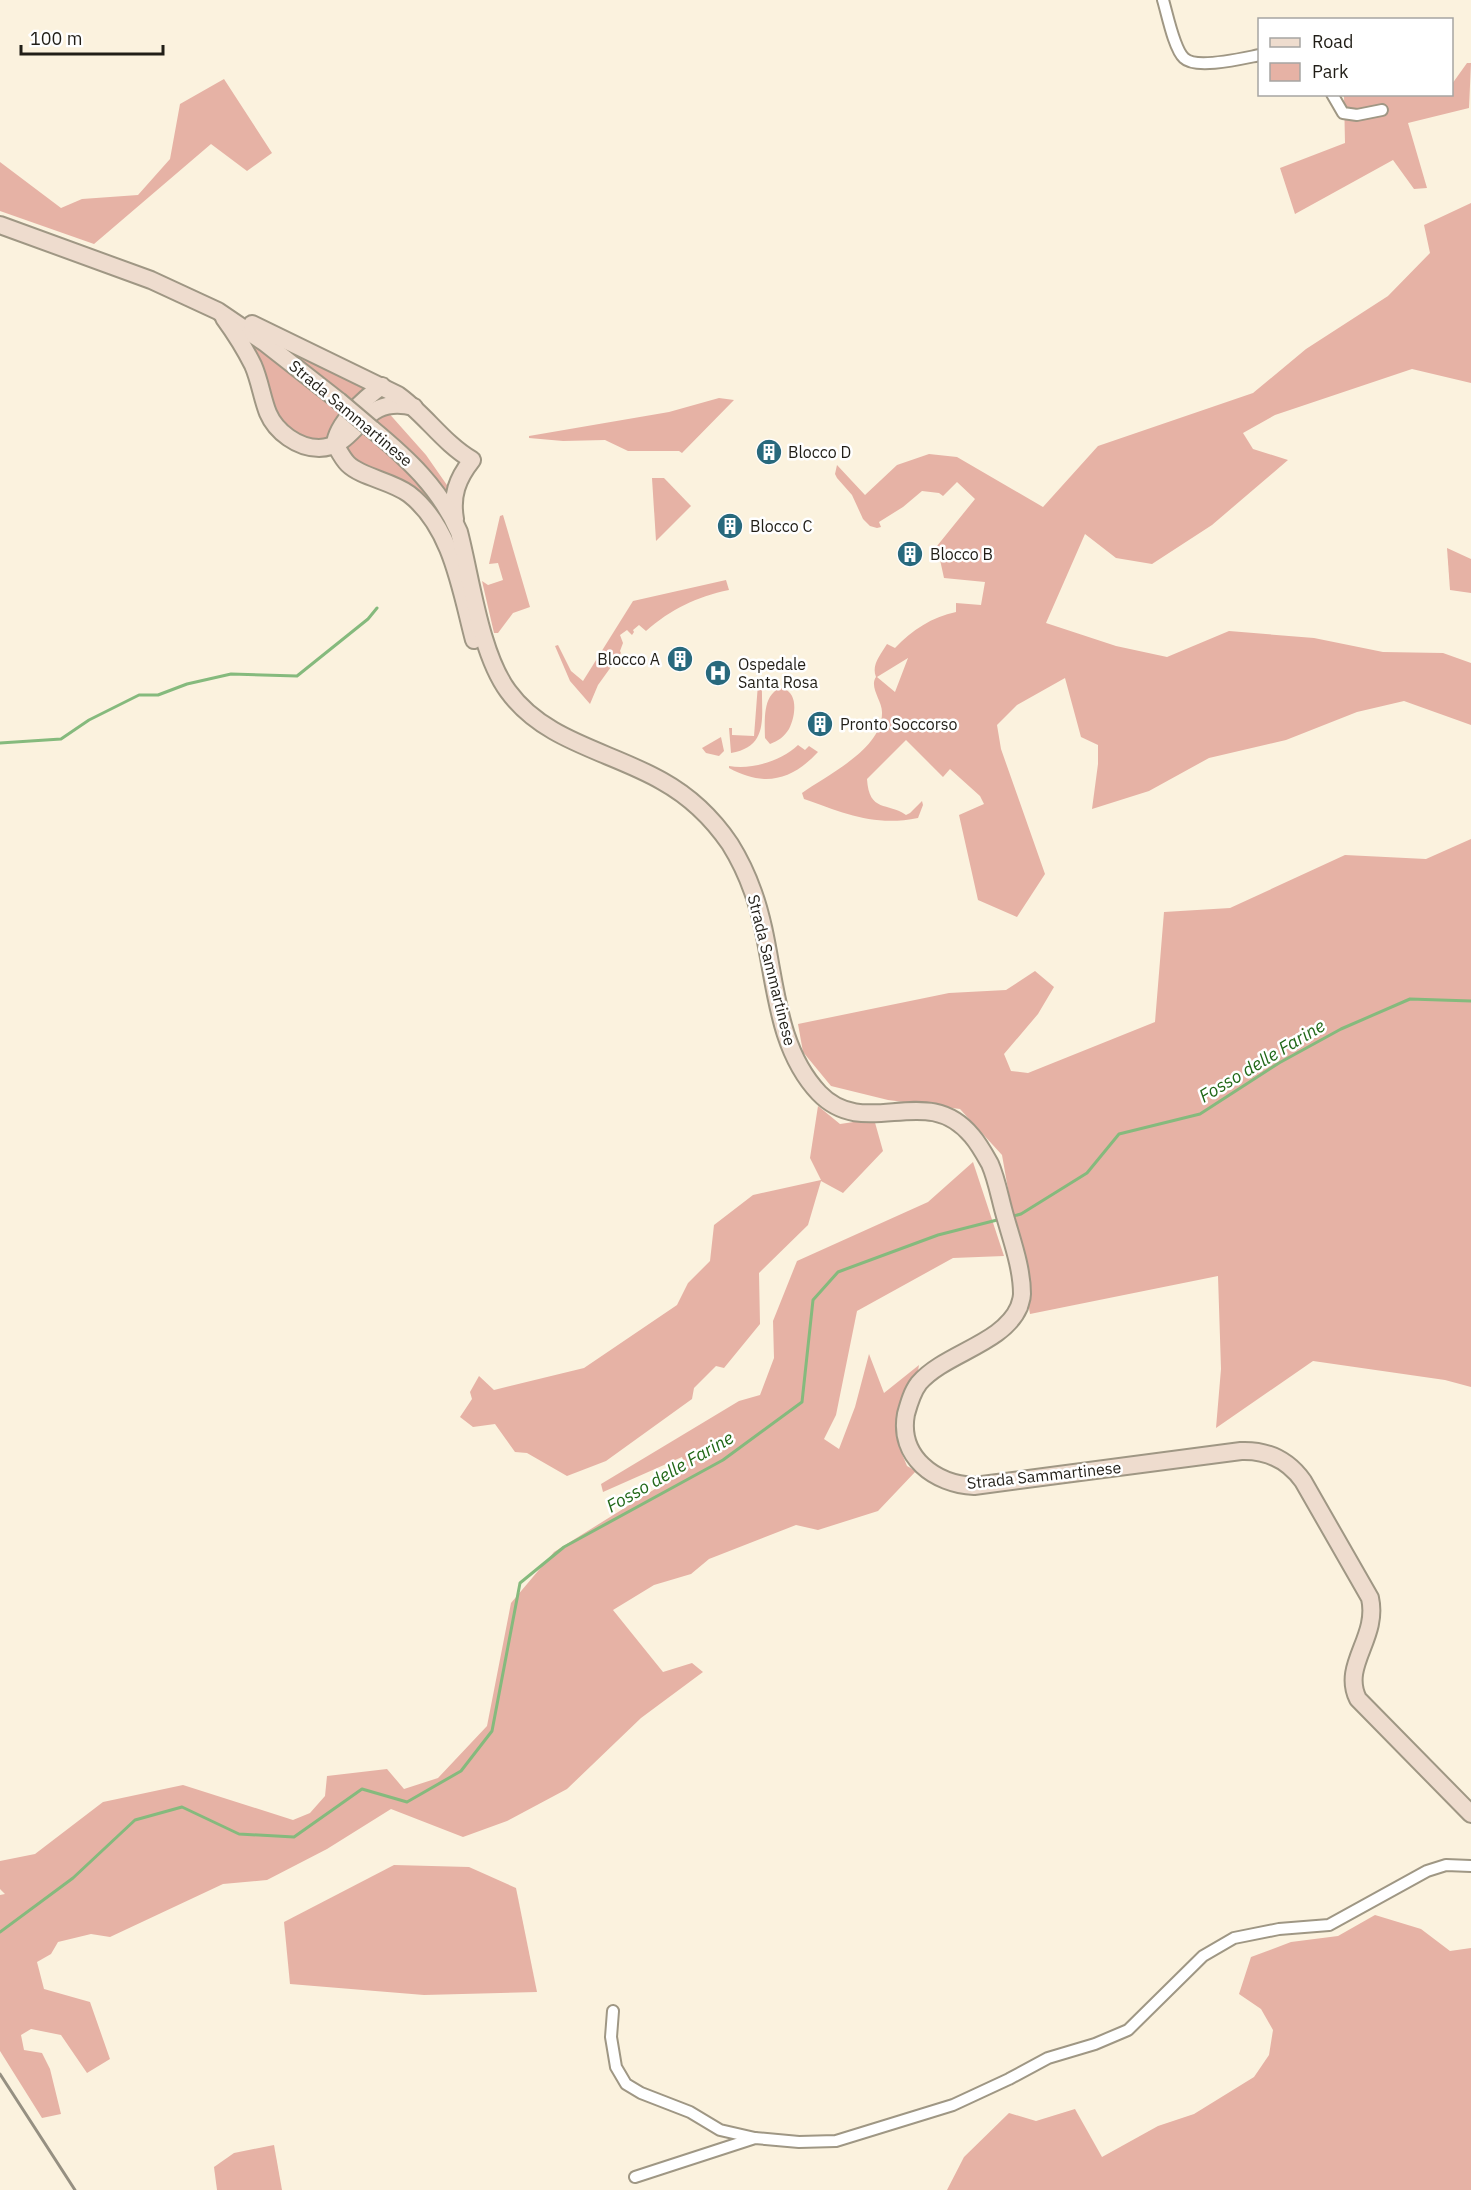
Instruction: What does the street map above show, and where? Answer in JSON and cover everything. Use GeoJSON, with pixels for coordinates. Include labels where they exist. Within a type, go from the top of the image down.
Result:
{"type":"FeatureCollection","features":[{"type":"Feature","properties":{"kind":"main road","name":"Strada Sammartinese"},"geometry":{"type":"LineString","coordinates":[[0,225],[151,280],[218,311],[265,343],[339,401],[424,477],[446,507],[459,532],[488,652],[507,689],[531,715],[551,730],[662,781],[685,796],[708,817],[727,840],[741,862],[754,894],[787,1037],[796,1060],[808,1080],[834,1106],[859,1114],[934,1111],[948,1115],[972,1135],[991,1166],[1014,1250],[1022,1295],[1019,1307],[1011,1321],[998,1332],[939,1366],[920,1383],[912,1395],[907,1411],[905,1431],[910,1448],[918,1462],[930,1473],[945,1481],[974,1486],[1241,1451],[1257,1451],[1279,1459],[1292,1468],[1303,1481],[1370,1598],[1372,1614],[1370,1628],[1353,1679],[1358,1699],[1471,1814]]}},
{"type":"Feature","properties":{"kind":"main road"},"geometry":{"type":"LineString","coordinates":[[218,311],[244,320],[398,395],[442,437],[472,460],[460,476],[455,489],[454,512],[459,532]]}},
{"type":"Feature","properties":{"kind":"main road"},"geometry":{"type":"LineString","coordinates":[[218,311],[234,332],[252,363],[267,410],[276,426],[293,440],[308,447],[335,444],[365,425],[371,412],[385,406],[400,405],[414,408]]}},
{"type":"Feature","properties":{"kind":"main road"},"geometry":{"type":"LineString","coordinates":[[365,425],[371,406],[382,386]]}},
{"type":"Feature","properties":{"kind":"main road"},"geometry":{"type":"LineString","coordinates":[[382,386],[355,409],[338,432],[335,444],[353,468],[406,492],[426,511],[450,555],[481,661],[494,678],[507,689]]}},
{"type":"Feature","properties":{"kind":"street"},"geometry":{"type":"LineString","coordinates":[[1163,0],[1178,48],[1184,58],[1193,62],[1220,62],[1258,55]]}},
{"type":"Feature","properties":{"kind":"street"},"geometry":{"type":"LineString","coordinates":[[1333,96],[1342,113],[1357,115],[1382,110]]}},
{"type":"Feature","properties":{"kind":"street"},"geometry":{"type":"LineString","coordinates":[[613,2011],[610,2037],[616,2067],[626,2084],[641,2093],[690,2112],[720,2130],[755,2139],[799,2142],[836,2141],[953,2105],[1048,2058],[1095,2044],[1128,2030],[1203,1956],[1234,1938],[1279,1929],[1329,1925],[1427,1871],[1446,1865],[1471,1866]]}},
{"type":"Feature","properties":{"kind":"street"},"geometry":{"type":"LineString","coordinates":[[635,2177],[755,2139]]}},
{"type":"Feature","properties":{"kind":"green space"},"geometry":{"type":"Polygon","coordinates":[[[1467,63],[1471,63],[1469,108],[1408,123],[1427,188],[1414,189],[1393,160],[1295,214],[1280,168],[1345,143],[1344,96],[1453,96],[1453,83],[1467,63]]]}},
{"type":"Feature","properties":{"kind":"green space"},"geometry":{"type":"Polygon","coordinates":[[[224,79],[272,153],[247,171],[211,144],[94,244],[0,211],[0,162],[61,208],[82,199],[138,195],[170,159],[180,104],[224,79]]]}},
{"type":"Feature","properties":{"kind":"green space"},"geometry":{"type":"Polygon","coordinates":[[[1471,203],[1471,383],[1412,369],[1275,415],[1243,433],[1253,449],[1288,460],[1212,525],[1152,564],[1116,558],[1085,534],[1046,623],[1116,646],[1167,657],[1229,631],[1314,638],[1383,652],[1443,653],[1471,663],[1471,725],[1404,701],[1357,712],[1286,740],[1209,758],[1149,791],[1092,809],[1098,745],[1081,737],[1065,678],[1017,705],[997,725],[1001,749],[1045,874],[1017,917],[978,900],[959,815],[984,804],[980,796],[950,769],[943,777],[906,740],[867,779],[871,797],[880,805],[906,815],[922,801],[923,805],[918,818],[873,820],[846,814],[804,799],[802,793],[852,760],[864,749],[880,725],[882,712],[874,685],[875,668],[887,644],[895,648],[923,625],[956,612],[956,603],[981,605],[985,582],[944,578],[937,546],[975,499],[957,482],[943,496],[939,493],[922,491],[903,507],[879,522],[881,527],[877,528],[870,526],[863,519],[852,495],[835,474],[837,465],[865,495],[897,465],[929,454],[957,457],[1043,507],[1098,446],[1253,393],[1306,349],[1388,296],[1430,253],[1424,225],[1471,203]],[[908,658],[877,677],[895,692],[908,658]]]}},
{"type":"Feature","properties":{"kind":"green space"},"geometry":{"type":"Polygon","coordinates":[[[245,335],[276,343],[364,387],[361,396],[330,440],[309,442],[279,423],[245,335]]]}},
{"type":"Feature","properties":{"kind":"green space"},"geometry":{"type":"Polygon","coordinates":[[[719,398],[734,400],[682,453],[679,451],[628,451],[605,440],[563,441],[529,438],[529,436],[669,412],[719,398]]]}},
{"type":"Feature","properties":{"kind":"green space"},"geometry":{"type":"Polygon","coordinates":[[[386,410],[426,455],[449,488],[447,495],[419,461],[377,423],[449,525],[456,547],[442,527],[356,465],[343,444],[386,410]]]}},
{"type":"Feature","properties":{"kind":"green space"},"geometry":{"type":"Polygon","coordinates":[[[652,478],[664,478],[691,506],[656,541],[652,478]]]}},
{"type":"Feature","properties":{"kind":"green space"},"geometry":{"type":"Polygon","coordinates":[[[503,515],[530,607],[513,613],[498,633],[494,633],[482,581],[488,585],[503,580],[498,563],[489,564],[500,516],[503,515]]]}},
{"type":"Feature","properties":{"kind":"green space"},"geometry":{"type":"Polygon","coordinates":[[[1447,548],[1471,559],[1471,593],[1450,590],[1447,548]]]}},
{"type":"Feature","properties":{"kind":"green space"},"geometry":{"type":"Polygon","coordinates":[[[726,580],[729,590],[684,605],[646,631],[639,625],[633,630],[632,635],[627,630],[620,635],[623,643],[621,653],[598,685],[590,704],[570,681],[555,646],[558,645],[571,671],[583,681],[633,601],[726,580]]]}},
{"type":"Feature","properties":{"kind":"green space"},"geometry":{"type":"Polygon","coordinates":[[[758,684],[762,685],[762,718],[758,737],[752,744],[731,753],[729,728],[732,728],[732,735],[754,736],[758,684]]]}},
{"type":"Feature","properties":{"kind":"green space"},"geometry":{"type":"Polygon","coordinates":[[[780,688],[790,693],[793,698],[793,717],[785,734],[770,744],[765,738],[767,703],[774,692],[780,688]]]}},
{"type":"Feature","properties":{"kind":"green space"},"geometry":{"type":"Polygon","coordinates":[[[721,737],[724,751],[719,756],[706,753],[702,748],[721,737]]]}},
{"type":"Feature","properties":{"kind":"green space"},"geometry":{"type":"Polygon","coordinates":[[[798,745],[805,750],[809,746],[818,752],[808,762],[787,775],[777,778],[754,778],[729,768],[729,766],[747,767],[775,760],[798,745]]]}},
{"type":"Feature","properties":{"kind":"green space"},"geometry":{"type":"Polygon","coordinates":[[[1471,839],[1471,1387],[1445,1380],[1313,1361],[1216,1428],[1221,1369],[1218,1276],[1030,1314],[1002,1155],[960,1109],[888,1100],[831,1086],[803,1052],[798,1024],[949,993],[1006,990],[1035,971],[1054,987],[1038,1014],[1004,1054],[1011,1071],[1028,1073],[1155,1022],[1164,912],[1230,908],[1345,855],[1426,859],[1471,839]]]}},
{"type":"Feature","properties":{"kind":"green space"},"geometry":{"type":"Polygon","coordinates":[[[818,1106],[840,1124],[874,1119],[883,1151],[843,1193],[821,1181],[808,1225],[759,1273],[760,1324],[724,1368],[716,1366],[694,1388],[692,1399],[606,1461],[567,1476],[527,1453],[515,1452],[495,1424],[473,1427],[460,1417],[472,1399],[470,1392],[479,1376],[494,1390],[584,1368],[677,1305],[688,1283],[710,1261],[714,1225],[753,1195],[821,1180],[810,1158],[818,1106]]]}},
{"type":"Feature","properties":{"kind":"green space"},"geometry":{"type":"Polygon","coordinates":[[[973,1162],[1004,1256],[953,1258],[857,1311],[836,1415],[824,1439],[839,1449],[855,1407],[869,1354],[884,1393],[919,1365],[917,1377],[899,1404],[898,1444],[907,1466],[916,1471],[878,1511],[818,1530],[796,1525],[709,1559],[691,1574],[654,1585],[613,1610],[663,1672],[692,1663],[703,1672],[641,1718],[567,1789],[507,1821],[463,1837],[391,1809],[327,1849],[267,1880],[223,1884],[110,1937],[91,1934],[58,1942],[51,1954],[37,1962],[44,1989],[90,2002],[110,2059],[87,2073],[61,2035],[31,2029],[21,2035],[24,2050],[42,2053],[50,2069],[61,2114],[42,2118],[0,2051],[0,1895],[5,1894],[0,1889],[0,1861],[35,1854],[103,1802],[183,1785],[293,1820],[310,1813],[325,1796],[327,1776],[387,1769],[404,1789],[438,1778],[487,1726],[511,1603],[554,1552],[687,1469],[682,1457],[603,1492],[601,1484],[739,1401],[760,1395],[774,1358],[773,1321],[797,1261],[928,1202],[973,1162]]]}},
{"type":"Feature","properties":{"kind":"green space"},"geometry":{"type":"Polygon","coordinates":[[[394,1865],[469,1867],[516,1888],[537,1992],[424,1995],[290,1984],[284,1922],[394,1865]]]}},
{"type":"Feature","properties":{"kind":"green space"},"geometry":{"type":"Polygon","coordinates":[[[1375,1915],[1421,1929],[1450,1951],[1471,1948],[1471,2190],[947,2190],[964,2157],[1009,2113],[1036,2121],[1075,2109],[1102,2157],[1158,2126],[1194,2114],[1254,2077],[1269,2055],[1273,2030],[1261,2009],[1239,1994],[1251,1957],[1291,1942],[1338,1936],[1375,1915]]]}},
{"type":"Feature","properties":{"kind":"green space"},"geometry":{"type":"Polygon","coordinates":[[[274,2145],[282,2190],[217,2190],[214,2167],[234,2153],[274,2145]]]}},
{"type":"Feature","properties":{"kind":"waterway"},"geometry":{"type":"LineString","coordinates":[[0,743],[61,739],[89,720],[139,695],[158,695],[187,684],[231,674],[297,676],[368,619],[377,608]]}},
{"type":"Feature","properties":{"kind":"waterway","name":"Fosso delle Farine"},"geometry":{"type":"LineString","coordinates":[[1010,1217],[1021,1214],[1087,1173],[1119,1134],[1200,1114],[1279,1063],[1341,1029],[1410,999],[1471,1001]]}},
{"type":"Feature","properties":{"kind":"waterway","name":"Fosso delle Farine"},"geometry":{"type":"LineString","coordinates":[[0,1932],[73,1878],[135,1820],[182,1807],[239,1834],[294,1837],[362,1789],[407,1802],[461,1771],[492,1731],[520,1583],[564,1547],[723,1460],[802,1402],[813,1300],[838,1272],[938,1235],[1001,1219]]}},
{"type":"Feature","properties":{"kind":"railway"},"geometry":{"type":"LineString","coordinates":[[0,2074],[75,2190]]}},
{"type":"Feature","properties":{"kind":"place","name":"Blocco D"},"geometry":{"type":"Point","coordinates":[769,452]}},
{"type":"Feature","properties":{"kind":"place","name":"Blocco C"},"geometry":{"type":"Point","coordinates":[730,526]}},
{"type":"Feature","properties":{"kind":"place","name":"Blocco B"},"geometry":{"type":"Point","coordinates":[910,554]}},
{"type":"Feature","properties":{"kind":"place","name":"Blocco A"},"geometry":{"type":"Point","coordinates":[680,659]}},
{"type":"Feature","properties":{"kind":"place","name":"Ospedale Santa Rosa"},"geometry":{"type":"Point","coordinates":[718,673]}},
{"type":"Feature","properties":{"kind":"place","name":"Pronto Soccorso"},"geometry":{"type":"Point","coordinates":[820,724]}}]}
